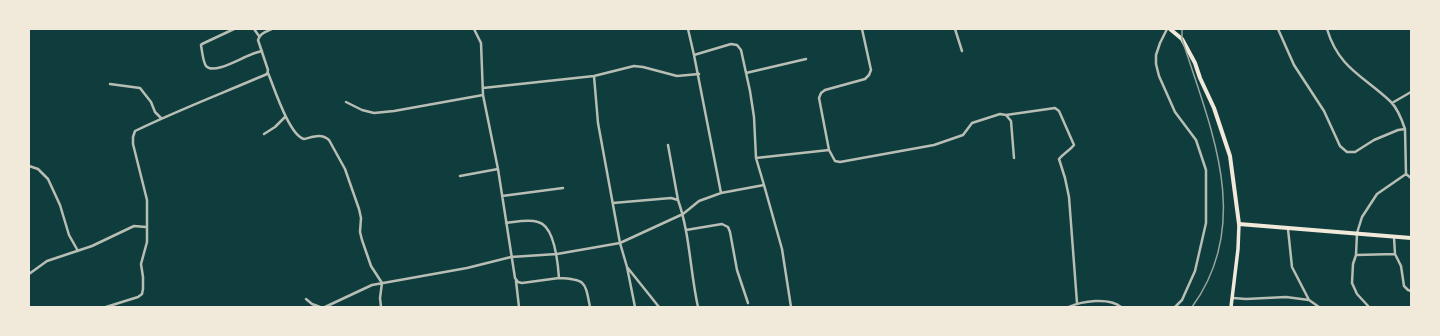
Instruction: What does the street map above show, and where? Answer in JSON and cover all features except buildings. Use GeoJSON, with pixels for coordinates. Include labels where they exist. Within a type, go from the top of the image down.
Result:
{"type":"FeatureCollection","features":[{"type":"Feature","properties":{"kind":"main road"},"geometry":{"type":"LineString","coordinates":[[1168,29],[1182,39],[1195,63],[1200,78],[1214,108],[1230,156],[1239,224],[1238,249],[1231,307]]}},
{"type":"Feature","properties":{"kind":"main road"},"geometry":{"type":"LineString","coordinates":[[1239,224],[1411,238]]}},
{"type":"Feature","properties":{"kind":"street"},"geometry":{"type":"LineString","coordinates":[[234,29],[201,45],[207,68],[220,68],[250,54],[262,51]]}},
{"type":"Feature","properties":{"kind":"street"},"geometry":{"type":"LineString","coordinates":[[254,29],[259,36],[258,40],[268,73],[285,117],[301,138],[304,139],[321,135],[330,140],[345,169],[359,209],[361,218],[361,236],[371,266],[382,283],[380,298],[381,307]]}},
{"type":"Feature","properties":{"kind":"street"},"geometry":{"type":"LineString","coordinates":[[259,36],[272,29]]}},
{"type":"Feature","properties":{"kind":"street"},"geometry":{"type":"LineString","coordinates":[[474,29],[481,43],[483,95],[498,169],[519,307]]}},
{"type":"Feature","properties":{"kind":"street"},"geometry":{"type":"LineString","coordinates":[[688,29],[721,193]]}},
{"type":"Feature","properties":{"kind":"street"},"geometry":{"type":"LineString","coordinates":[[862,29],[871,70],[869,75],[865,79],[825,90],[821,92],[819,98],[829,150],[835,161],[840,162],[934,145],[963,135],[972,123],[1000,114],[1006,116],[1011,121],[1014,158]]}},
{"type":"Feature","properties":{"kind":"street"},"geometry":{"type":"LineString","coordinates":[[955,29],[962,51]]}},
{"type":"Feature","properties":{"kind":"street"},"geometry":{"type":"LineString","coordinates":[[1168,29],[1160,43],[1156,55],[1156,64],[1159,76],[1175,112],[1196,140],[1206,170],[1206,224],[1195,271],[1182,300],[1174,307]]}},
{"type":"Feature","properties":{"kind":"street"},"geometry":{"type":"LineString","coordinates":[[1278,29],[1294,65],[1324,111],[1340,146],[1347,152],[1355,152],[1374,140],[1398,130],[1405,129]]}},
{"type":"Feature","properties":{"kind":"street"},"geometry":{"type":"LineString","coordinates":[[1327,29],[1339,55],[1360,77],[1392,103],[1401,117],[1405,129],[1406,174]]}},
{"type":"Feature","properties":{"kind":"street"},"geometry":{"type":"LineString","coordinates":[[694,55],[731,44],[737,46],[741,50],[754,117],[756,158],[782,249],[791,307]]}},
{"type":"Feature","properties":{"kind":"street"},"geometry":{"type":"LineString","coordinates":[[746,72],[806,59]]}},
{"type":"Feature","properties":{"kind":"street"},"geometry":{"type":"LineString","coordinates":[[483,88],[594,76],[634,66],[677,76],[698,74]]}},
{"type":"Feature","properties":{"kind":"street"},"geometry":{"type":"LineString","coordinates":[[106,307],[138,297],[142,294],[143,277],[141,264],[147,242],[147,200],[133,144],[135,131],[161,118],[207,100],[268,73]]}},
{"type":"Feature","properties":{"kind":"street"},"geometry":{"type":"LineString","coordinates":[[594,76],[598,123],[620,243],[627,267],[635,307]]}},
{"type":"Feature","properties":{"kind":"street"},"geometry":{"type":"LineString","coordinates":[[110,84],[140,88],[151,102],[155,112],[161,118]]}},
{"type":"Feature","properties":{"kind":"street"},"geometry":{"type":"LineString","coordinates":[[1392,103],[1411,92]]}},
{"type":"Feature","properties":{"kind":"street"},"geometry":{"type":"LineString","coordinates":[[346,102],[362,110],[374,113],[394,111],[483,95]]}},
{"type":"Feature","properties":{"kind":"street"},"geometry":{"type":"LineString","coordinates":[[1006,116],[1055,108],[1059,111],[1074,145],[1059,159],[1069,196],[1077,303]]}},
{"type":"Feature","properties":{"kind":"street"},"geometry":{"type":"LineString","coordinates":[[264,134],[285,117]]}},
{"type":"Feature","properties":{"kind":"street"},"geometry":{"type":"LineString","coordinates":[[668,145],[678,200],[683,214],[686,230],[698,307]]}},
{"type":"Feature","properties":{"kind":"street"},"geometry":{"type":"LineString","coordinates":[[756,158],[829,150]]}},
{"type":"Feature","properties":{"kind":"street"},"geometry":{"type":"LineString","coordinates":[[29,166],[38,169],[48,179],[60,205],[68,235],[78,251]]}},
{"type":"Feature","properties":{"kind":"street"},"geometry":{"type":"LineString","coordinates":[[460,176],[498,169]]}},
{"type":"Feature","properties":{"kind":"street"},"geometry":{"type":"LineString","coordinates":[[1406,174],[1411,178]]}},
{"type":"Feature","properties":{"kind":"street"},"geometry":{"type":"LineString","coordinates":[[1369,307],[1357,294],[1352,283],[1357,233],[1362,217],[1377,194],[1406,174]]}},
{"type":"Feature","properties":{"kind":"street"},"geometry":{"type":"LineString","coordinates":[[325,307],[372,285],[468,268],[511,257],[557,254],[620,243],[683,214],[699,201],[721,193],[764,185]]}},
{"type":"Feature","properties":{"kind":"street"},"geometry":{"type":"LineString","coordinates":[[502,196],[563,188]]}},
{"type":"Feature","properties":{"kind":"street"},"geometry":{"type":"LineString","coordinates":[[613,203],[671,198],[678,200]]}},
{"type":"Feature","properties":{"kind":"street"},"geometry":{"type":"LineString","coordinates":[[506,223],[531,221],[540,222],[550,233],[557,254],[559,278]]}},
{"type":"Feature","properties":{"kind":"street"},"geometry":{"type":"LineString","coordinates":[[686,230],[722,224],[728,227],[737,270],[748,302]]}},
{"type":"Feature","properties":{"kind":"street"},"geometry":{"type":"LineString","coordinates":[[29,274],[48,261],[78,251],[134,226],[146,227]]}},
{"type":"Feature","properties":{"kind":"street"},"geometry":{"type":"LineString","coordinates":[[1288,229],[1292,267],[1309,300]]}},
{"type":"Feature","properties":{"kind":"street"},"geometry":{"type":"LineString","coordinates":[[1394,236],[1395,254],[1401,266],[1404,286],[1411,291]]}},
{"type":"Feature","properties":{"kind":"street"},"geometry":{"type":"LineString","coordinates":[[1356,255],[1395,254]]}},
{"type":"Feature","properties":{"kind":"street"},"geometry":{"type":"LineString","coordinates":[[627,267],[659,307]]}},
{"type":"Feature","properties":{"kind":"street"},"geometry":{"type":"LineString","coordinates":[[516,280],[522,283],[559,278],[576,279],[583,283],[587,288],[590,307]]}},
{"type":"Feature","properties":{"kind":"street"},"geometry":{"type":"LineString","coordinates":[[1233,298],[1246,299],[1286,297],[1309,300],[1319,307]]}},
{"type":"Feature","properties":{"kind":"street"},"geometry":{"type":"LineString","coordinates":[[306,299],[312,304],[320,307]]}},
{"type":"Feature","properties":{"kind":"street"},"geometry":{"type":"LineString","coordinates":[[1069,307],[1077,303],[1106,301],[1116,303],[1121,307]]}},
{"type":"Feature","properties":{"kind":"railway"},"geometry":{"type":"LineString","coordinates":[[1182,29],[1182,39],[1214,140],[1221,174],[1223,208],[1221,242],[1211,275],[1192,307]]}}]}
